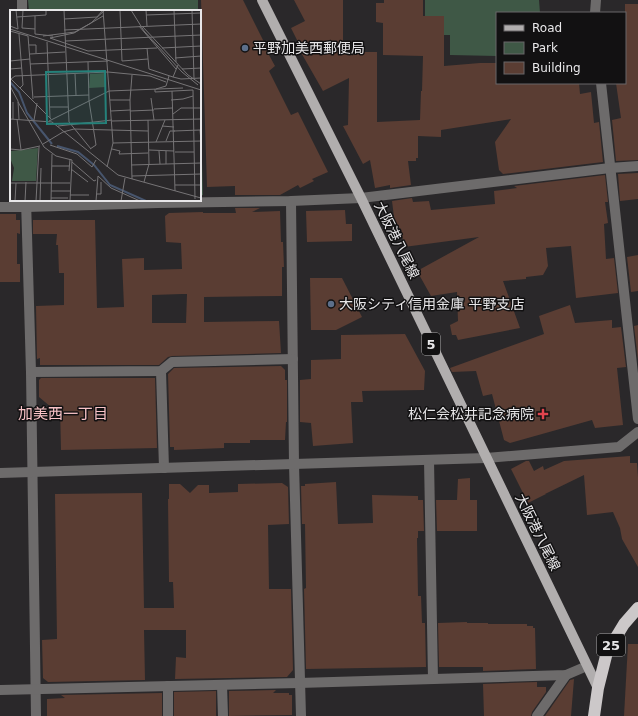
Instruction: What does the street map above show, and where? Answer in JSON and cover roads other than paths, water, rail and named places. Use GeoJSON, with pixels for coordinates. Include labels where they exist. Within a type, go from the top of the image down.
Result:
{"type":"FeatureCollection","features":[{"type":"Feature","properties":{"kind":"highway","name":"25"},"geometry":{"type":"LineString","coordinates":[[594,716],[598,688],[607,652],[624,624],[638,608]]}},
{"type":"Feature","properties":{"kind":"main road","name":"大阪港八尾線"},"geometry":{"type":"LineString","coordinates":[[262,0],[361,198],[598,688]]}},
{"type":"Feature","properties":{"kind":"street"},"geometry":{"type":"LineString","coordinates":[[595,12],[596,0]]}},
{"type":"Feature","properties":{"kind":"street"},"geometry":{"type":"LineString","coordinates":[[601,84],[638,419]]}},
{"type":"Feature","properties":{"kind":"street"},"geometry":{"type":"LineString","coordinates":[[0,207],[27,204],[291,201],[361,198],[610,168],[638,166]]}},
{"type":"Feature","properties":{"kind":"street"},"geometry":{"type":"LineString","coordinates":[[291,201],[294,464],[301,716]]}},
{"type":"Feature","properties":{"kind":"street"},"geometry":{"type":"LineString","coordinates":[[27,204],[36,716]]}},
{"type":"Feature","properties":{"kind":"street"},"geometry":{"type":"LineString","coordinates":[[31,372],[161,371],[172,362],[292,359]]}},
{"type":"Feature","properties":{"kind":"street"},"geometry":{"type":"LineString","coordinates":[[161,371],[164,468]]}},
{"type":"Feature","properties":{"kind":"street"},"geometry":{"type":"LineString","coordinates":[[0,473],[486,458],[618,447],[638,432]]}},
{"type":"Feature","properties":{"kind":"street"},"geometry":{"type":"LineString","coordinates":[[429,460],[433,680]]}},
{"type":"Feature","properties":{"kind":"street"},"geometry":{"type":"LineString","coordinates":[[0,690],[433,680],[566,675],[587,666]]}},
{"type":"Feature","properties":{"kind":"street"},"geometry":{"type":"LineString","coordinates":[[538,716],[566,675]]}},
{"type":"Feature","properties":{"kind":"street"},"geometry":{"type":"LineString","coordinates":[[222,685],[223,716]]}},
{"type":"Feature","properties":{"kind":"street"},"geometry":{"type":"LineString","coordinates":[[168,686],[168,716]]}},
{"type":"Feature","properties":{"kind":"place","name":"平野加美西郵便局"},"geometry":{"type":"Point","coordinates":[245,48]}},
{"type":"Feature","properties":{"kind":"place","name":"大阪シティ信用金庫 平野支店"},"geometry":{"type":"Point","coordinates":[331,304]}},
{"type":"Feature","properties":{"kind":"place","name":"松仁会松井記念病院"},"geometry":{"type":"Point","coordinates":[543,414]}},
{"type":"Feature","properties":{"kind":"district","name":"加美西一丁目"},"geometry":{"type":"Point","coordinates":[63,414]}}]}
